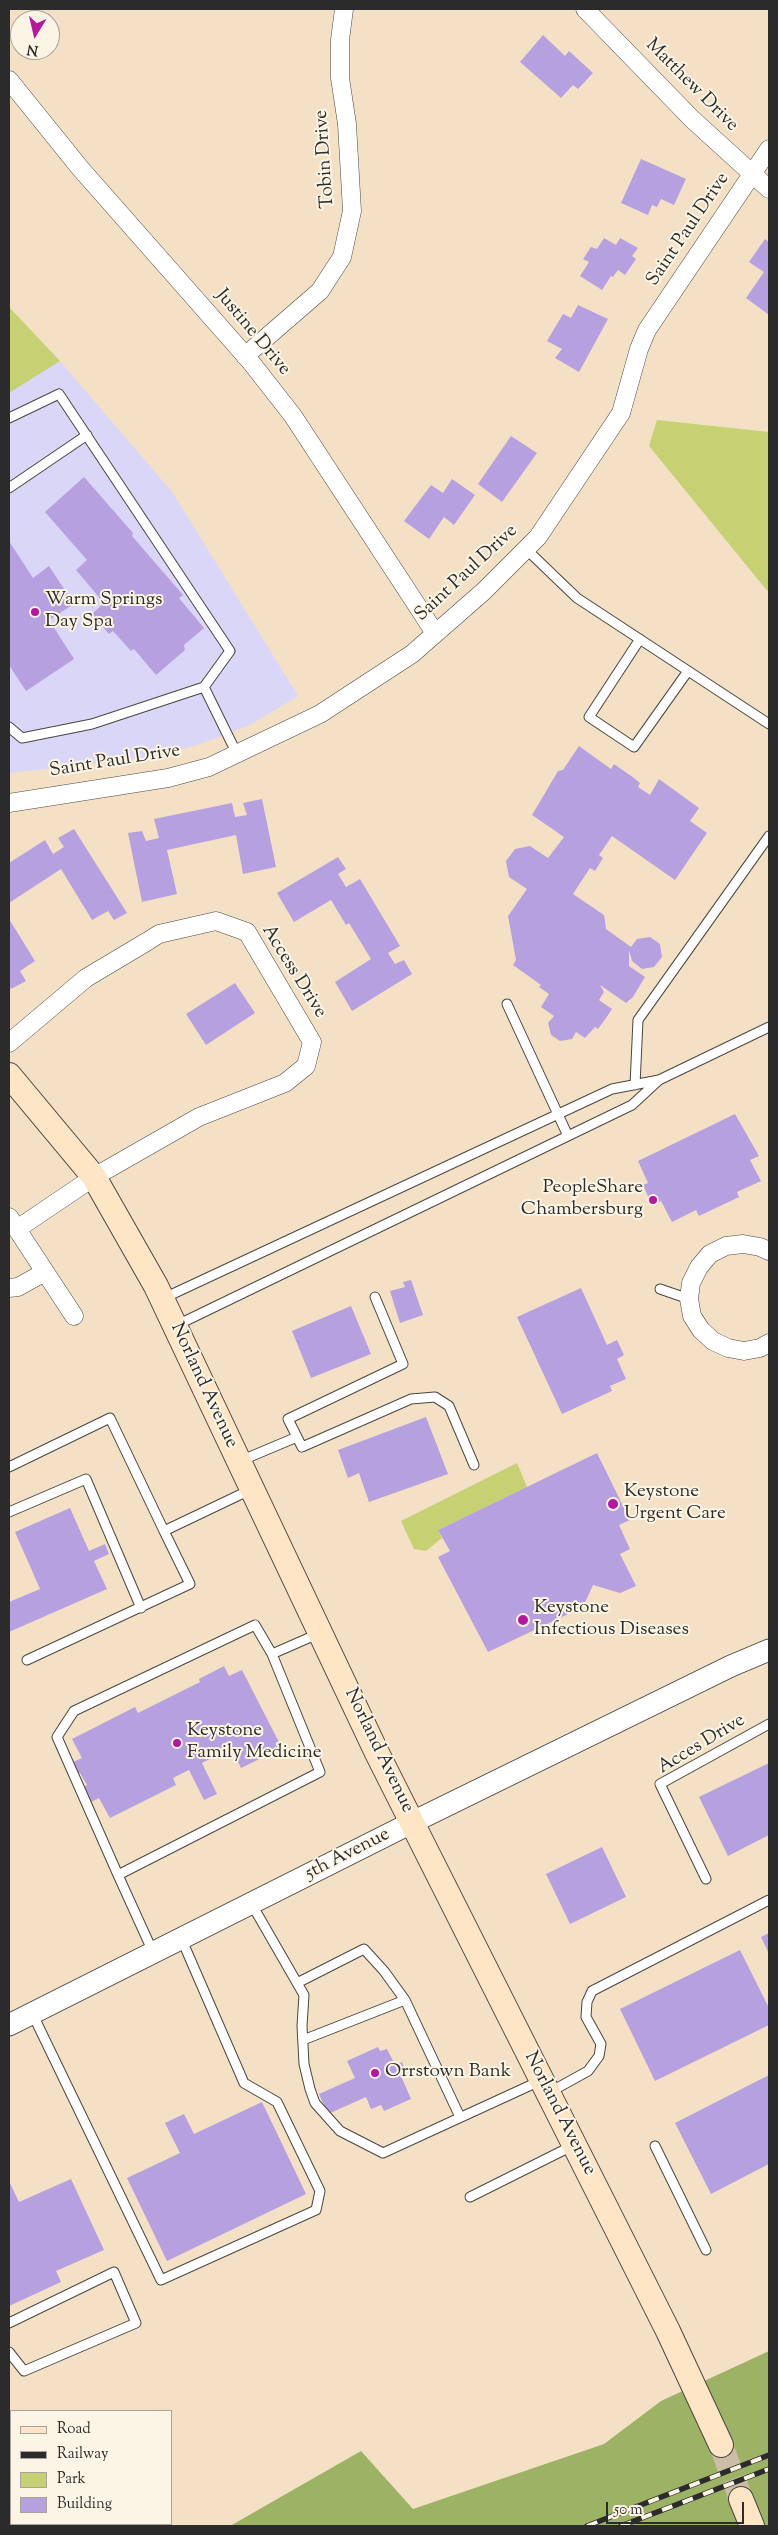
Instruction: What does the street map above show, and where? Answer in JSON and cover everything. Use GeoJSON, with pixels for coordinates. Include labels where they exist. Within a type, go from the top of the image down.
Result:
{"type":"FeatureCollection","features":[{"type":"Feature","properties":{"kind":"main road","name":"Norland Avenue"},"geometry":{"type":"LineString","coordinates":[[9,1075],[94,1178],[162,1299],[320,1633],[679,2353],[721,2445]]}},
{"type":"Feature","properties":{"kind":"main road"},"geometry":{"type":"LineString","coordinates":[[741,2499],[752,2526]]}},
{"type":"Feature","properties":{"kind":"street","name":"Tobin Drive"},"geometry":{"type":"LineString","coordinates":[[245,356],[320,292],[342,257],[352,211],[346,124],[340,78],[340,40],[344,9]]}},
{"type":"Feature","properties":{"kind":"street","name":"Matthew Drive"},"geometry":{"type":"LineString","coordinates":[[585,9],[692,120],[769,189]]}},
{"type":"Feature","properties":{"kind":"street","name":"Justine Drive"},"geometry":{"type":"LineString","coordinates":[[9,80],[80,168],[245,356],[292,416],[435,633]]}},
{"type":"Feature","properties":{"kind":"street","name":"Saint Paul Drive"},"geometry":{"type":"LineString","coordinates":[[9,803],[168,778],[209,767],[320,714],[412,654],[538,537],[610,433],[621,413],[639,349],[647,330],[769,148]]}},
{"type":"Feature","properties":{"kind":"street","name":"Access Drive"},"geometry":{"type":"LineString","coordinates":[[9,1043],[86,978],[159,934],[216,921],[247,932],[312,1042],[306,1066],[285,1083],[199,1117],[13,1223]]}},
{"type":"Feature","properties":{"kind":"street"},"geometry":{"type":"LineString","coordinates":[[13,1223],[74,1316]]}},
{"type":"Feature","properties":{"kind":"street"},"geometry":{"type":"LineString","coordinates":[[769,1251],[760,1247],[743,1244],[726,1246],[710,1254],[698,1267],[691,1282],[689,1300],[692,1316],[700,1330],[713,1341],[728,1348],[744,1351],[760,1348],[769,1343]]}},
{"type":"Feature","properties":{"kind":"street"},"geometry":{"type":"LineString","coordinates":[[9,1288],[18,1287],[45,1272]]}},
{"type":"Feature","properties":{"kind":"street","name":"5th Avenue"},"geometry":{"type":"LineString","coordinates":[[9,2024],[413,1822],[731,1666],[769,1650]]}},
{"type":"Feature","properties":{"kind":"lane"},"geometry":{"type":"LineString","coordinates":[[9,418],[59,394],[230,652],[204,687],[92,724],[22,738],[9,727]]}},
{"type":"Feature","properties":{"kind":"lane"},"geometry":{"type":"LineString","coordinates":[[9,488],[86,436]]}},
{"type":"Feature","properties":{"kind":"lane"},"geometry":{"type":"LineString","coordinates":[[526,549],[577,598],[769,724]]}},
{"type":"Feature","properties":{"kind":"lane"},"geometry":{"type":"LineString","coordinates":[[640,639],[589,717],[634,748],[688,671]]}},
{"type":"Feature","properties":{"kind":"lane"},"geometry":{"type":"LineString","coordinates":[[204,687],[237,754]]}},
{"type":"Feature","properties":{"kind":"lane"},"geometry":{"type":"LineString","coordinates":[[634,1085],[638,1020],[769,836]]}},
{"type":"Feature","properties":{"kind":"lane"},"geometry":{"type":"LineString","coordinates":[[507,1004],[568,1136]]}},
{"type":"Feature","properties":{"kind":"lane"},"geometry":{"type":"LineString","coordinates":[[162,1299],[612,1089],[659,1080],[769,1027]]}},
{"type":"Feature","properties":{"kind":"lane"},"geometry":{"type":"LineString","coordinates":[[175,1326],[632,1105],[659,1080]]}},
{"type":"Feature","properties":{"kind":"lane"},"geometry":{"type":"LineString","coordinates":[[660,1289],[689,1300]]}},
{"type":"Feature","properties":{"kind":"lane"},"geometry":{"type":"LineString","coordinates":[[375,1297],[403,1364],[288,1419],[302,1447],[411,1399],[435,1397],[449,1406],[474,1465]]}},
{"type":"Feature","properties":{"kind":"lane"},"geometry":{"type":"LineString","coordinates":[[9,1466],[110,1418],[190,1584],[27,1660]]}},
{"type":"Feature","properties":{"kind":"lane"},"geometry":{"type":"LineString","coordinates":[[239,1462],[297,1437]]}},
{"type":"Feature","properties":{"kind":"lane"},"geometry":{"type":"LineString","coordinates":[[9,1512],[86,1480],[141,1608]]}},
{"type":"Feature","properties":{"kind":"lane"},"geometry":{"type":"LineString","coordinates":[[164,1531],[252,1489]]}},
{"type":"Feature","properties":{"kind":"lane"},"geometry":{"type":"LineString","coordinates":[[118,1875],[320,1772],[272,1654],[255,1625],[74,1711],[57,1737],[118,1875],[153,1952]]}},
{"type":"Feature","properties":{"kind":"lane"},"geometry":{"type":"LineString","coordinates":[[272,1654],[320,1633]]}},
{"type":"Feature","properties":{"kind":"lane","name":"Acces Drive"},"geometry":{"type":"LineString","coordinates":[[706,1880],[660,1784],[769,1724]]}},
{"type":"Feature","properties":{"kind":"lane"},"geometry":{"type":"LineString","coordinates":[[251,1903],[304,1995],[304,2064],[315,2102],[340,2131],[383,2153],[460,2117],[588,2071],[599,2056],[601,2044],[586,2017],[587,2002],[592,1991],[769,1900]]}},
{"type":"Feature","properties":{"kind":"lane"},"geometry":{"type":"LineString","coordinates":[[32,2013],[161,2280],[316,2210],[320,2191],[277,2102],[244,2083],[181,1938]]}},
{"type":"Feature","properties":{"kind":"lane"},"geometry":{"type":"LineString","coordinates":[[297,1983],[364,1949],[384,1971],[405,2000],[460,2117]]}},
{"type":"Feature","properties":{"kind":"lane"},"geometry":{"type":"LineString","coordinates":[[303,2040],[405,2000]]}},
{"type":"Feature","properties":{"kind":"lane"},"geometry":{"type":"LineString","coordinates":[[470,2197],[575,2145]]}},
{"type":"Feature","properties":{"kind":"lane"},"geometry":{"type":"LineString","coordinates":[[655,2146],[706,2250]]}},
{"type":"Feature","properties":{"kind":"lane"},"geometry":{"type":"LineString","coordinates":[[9,2323],[114,2272],[136,2323],[24,2371],[9,2352]]}},
{"type":"Feature","properties":{"kind":"shaded area"},"geometry":{"type":"Polygon","coordinates":[[[54,354],[173,493],[298,696],[250,725],[195,746],[136,759],[9,773],[9,384],[54,354]]]}},
{"type":"Feature","properties":{"kind":"green space"},"geometry":{"type":"Polygon","coordinates":[[[9,307],[60,361],[9,393],[9,307]]]}},
{"type":"Feature","properties":{"kind":"green space"},"geometry":{"type":"Polygon","coordinates":[[[657,420],[769,432],[769,593],[649,446],[657,420]]]}},
{"type":"Feature","properties":{"kind":"green space"},"geometry":{"type":"Polygon","coordinates":[[[517,1463],[527,1487],[438,1530],[442,1538],[426,1551],[414,1549],[401,1521],[517,1463]]]}},
{"type":"Feature","properties":{"kind":"green space"},"geometry":{"type":"Polygon","coordinates":[[[769,2351],[769,2526],[230,2526],[361,2451],[413,2509],[604,2444],[661,2401],[769,2351]]]}},
{"type":"Feature","properties":{"kind":"building"},"geometry":{"type":"Polygon","coordinates":[[[543,35],[565,56],[569,51],[593,73],[578,89],[573,85],[561,98],[520,62],[543,35]]]}},
{"type":"Feature","properties":{"kind":"building"},"geometry":{"type":"Polygon","coordinates":[[[641,159],[686,179],[674,205],[661,199],[657,207],[652,205],[648,215],[621,203],[641,159]]]}},
{"type":"Feature","properties":{"kind":"building"},"geometry":{"type":"Polygon","coordinates":[[[604,238],[616,245],[620,238],[638,248],[632,256],[636,259],[625,275],[618,270],[613,277],[611,276],[602,290],[580,276],[589,262],[583,259],[591,247],[597,249],[604,238]]]}},
{"type":"Feature","properties":{"kind":"building"},"geometry":{"type":"Polygon","coordinates":[[[765,239],[769,242],[769,315],[746,298],[764,272],[749,262],[765,239]]]}},
{"type":"Feature","properties":{"kind":"building"},"geometry":{"type":"Polygon","coordinates":[[[578,305],[608,319],[579,372],[555,358],[562,349],[547,341],[563,314],[571,318],[578,305]]]}},
{"type":"Feature","properties":{"kind":"building"},"geometry":{"type":"Polygon","coordinates":[[[511,436],[537,453],[502,502],[478,484],[511,436]]]}},
{"type":"Feature","properties":{"kind":"building"},"geometry":{"type":"Polygon","coordinates":[[[84,477],[133,533],[132,536],[183,595],[179,598],[204,628],[184,645],[185,650],[156,675],[134,649],[131,651],[113,631],[109,634],[92,614],[104,603],[76,570],[87,560],[45,512],[84,477]]]}},
{"type":"Feature","properties":{"kind":"building"},"geometry":{"type":"Polygon","coordinates":[[[452,479],[475,495],[454,525],[444,517],[429,539],[404,521],[431,485],[443,493],[452,479]]]}},
{"type":"Feature","properties":{"kind":"building"},"geometry":{"type":"Polygon","coordinates":[[[9,541],[33,578],[49,566],[74,604],[49,620],[74,659],[26,691],[9,665],[9,541]]]}},
{"type":"Feature","properties":{"kind":"building"},"geometry":{"type":"Polygon","coordinates":[[[579,746],[611,769],[614,764],[640,783],[638,787],[650,795],[659,779],[699,808],[690,821],[707,833],[675,880],[612,836],[599,855],[603,858],[595,871],[590,868],[573,894],[604,915],[606,929],[631,947],[637,939],[650,937],[660,944],[662,957],[654,967],[642,969],[632,961],[629,950],[629,966],[645,977],[633,997],[626,1003],[600,985],[604,992],[599,1000],[612,1009],[606,1018],[598,1029],[595,1027],[585,1038],[576,1032],[572,1039],[560,1041],[551,1035],[548,1023],[554,1016],[541,1007],[549,994],[539,987],[541,985],[513,965],[516,960],[508,916],[527,889],[509,877],[506,861],[515,849],[530,846],[548,858],[564,837],[532,815],[558,771],[563,770],[579,746]]]}},
{"type":"Feature","properties":{"kind":"building"},"geometry":{"type":"Polygon","coordinates":[[[262,799],[276,867],[243,874],[236,835],[167,850],[177,894],[142,902],[128,833],[142,831],[146,841],[159,838],[154,819],[232,803],[235,817],[247,815],[243,803],[262,799]]]}},
{"type":"Feature","properties":{"kind":"building"},"geometry":{"type":"Polygon","coordinates":[[[74,829],[127,913],[114,920],[108,911],[92,920],[61,869],[9,903],[9,863],[45,840],[53,854],[64,847],[58,838],[74,829]]]}},
{"type":"Feature","properties":{"kind":"building"},"geometry":{"type":"Polygon","coordinates":[[[338,857],[346,869],[338,874],[346,887],[360,879],[400,946],[388,953],[395,964],[404,960],[412,974],[352,1011],[335,982],[371,959],[349,923],[346,925],[331,900],[294,922],[277,893],[338,857]]]}},
{"type":"Feature","properties":{"kind":"building"},"geometry":{"type":"Polygon","coordinates":[[[9,919],[35,961],[20,971],[26,981],[11,989],[9,984],[9,919]]]}},
{"type":"Feature","properties":{"kind":"building"},"geometry":{"type":"Polygon","coordinates":[[[235,983],[255,1013],[206,1045],[186,1014],[235,983]]]}},
{"type":"Feature","properties":{"kind":"building"},"geometry":{"type":"Polygon","coordinates":[[[735,1114],[759,1156],[750,1160],[761,1181],[737,1192],[739,1197],[699,1216],[696,1210],[672,1222],[661,1201],[652,1205],[643,1185],[648,1183],[638,1161],[735,1114]]]}},
{"type":"Feature","properties":{"kind":"building"},"geometry":{"type":"Polygon","coordinates":[[[411,1280],[423,1315],[400,1323],[390,1291],[405,1287],[403,1282],[411,1280]]]}},
{"type":"Feature","properties":{"kind":"building"},"geometry":{"type":"Polygon","coordinates":[[[581,1288],[607,1345],[617,1340],[624,1355],[617,1359],[626,1379],[610,1386],[612,1391],[562,1414],[517,1317],[581,1288]]]}},
{"type":"Feature","properties":{"kind":"building"},"geometry":{"type":"Polygon","coordinates":[[[351,1306],[371,1354],[311,1378],[292,1331],[351,1306]]]}},
{"type":"Feature","properties":{"kind":"building"},"geometry":{"type":"Polygon","coordinates":[[[426,1417],[448,1474],[369,1502],[359,1473],[348,1478],[338,1450],[426,1417]]]}},
{"type":"Feature","properties":{"kind":"building"},"geometry":{"type":"Polygon","coordinates":[[[597,1453],[630,1520],[619,1525],[630,1549],[620,1554],[636,1586],[620,1593],[593,1585],[583,1607],[488,1652],[438,1557],[450,1551],[438,1530],[597,1453]]]}},
{"type":"Feature","properties":{"kind":"building"},"geometry":{"type":"Polygon","coordinates":[[[70,1508],[89,1551],[105,1544],[109,1554],[94,1561],[107,1589],[9,1632],[9,1602],[40,1589],[15,1532],[70,1508]]]}},
{"type":"Feature","properties":{"kind":"building","name":"Keystone Family Medicine"},"geometry":{"type":"Polygon","coordinates":[[[224,1666],[229,1676],[242,1670],[282,1748],[241,1768],[231,1748],[202,1763],[217,1794],[204,1800],[189,1770],[173,1778],[176,1785],[110,1818],[99,1798],[89,1803],[81,1788],[87,1785],[80,1773],[77,1774],[71,1763],[82,1758],[72,1739],[135,1707],[138,1713],[200,1682],[199,1679],[224,1666]]]}},
{"type":"Feature","properties":{"kind":"building"},"geometry":{"type":"Polygon","coordinates":[[[769,1763],[769,1835],[728,1856],[699,1797],[769,1763]]]}},
{"type":"Feature","properties":{"kind":"building"},"geometry":{"type":"Polygon","coordinates":[[[602,1847],[626,1897],[570,1924],[546,1874],[602,1847]]]}},
{"type":"Feature","properties":{"kind":"building"},"geometry":{"type":"Polygon","coordinates":[[[769,1933],[769,1954],[761,1937],[769,1933]]]}},
{"type":"Feature","properties":{"kind":"building"},"geometry":{"type":"Polygon","coordinates":[[[740,1950],[769,2008],[769,2025],[655,2081],[620,2009],[740,1950]]]}},
{"type":"Feature","properties":{"kind":"building"},"geometry":{"type":"Polygon","coordinates":[[[378,2047],[380,2051],[387,2049],[395,2065],[402,2062],[406,2073],[401,2076],[411,2099],[384,2111],[381,2105],[371,2109],[366,2097],[328,2114],[319,2094],[355,2078],[347,2061],[378,2047]]]}},
{"type":"Feature","properties":{"kind":"building"},"geometry":{"type":"Polygon","coordinates":[[[769,2075],[769,2164],[711,2194],[675,2123],[769,2075]]]}},
{"type":"Feature","properties":{"kind":"building"},"geometry":{"type":"Polygon","coordinates":[[[262,2102],[306,2194],[167,2261],[127,2178],[180,2153],[165,2123],[184,2114],[194,2134],[262,2102]]]}},
{"type":"Feature","properties":{"kind":"building"},"geometry":{"type":"Polygon","coordinates":[[[71,2179],[104,2250],[56,2271],[61,2282],[9,2306],[9,2181],[19,2202],[71,2179]]]}},
{"type":"Feature","properties":{"kind":"tunnel"},"geometry":{"type":"LineString","coordinates":[[721,2445],[741,2499]]}},
{"type":"Feature","properties":{"kind":"railway"},"geometry":{"type":"LineString","coordinates":[[587,2526],[769,2455]]}},
{"type":"Feature","properties":{"kind":"railway"},"geometry":{"type":"LineString","coordinates":[[621,2526],[769,2469]]}},
{"type":"Feature","properties":{"kind":"place","name":"Warm Springs Day Spa"},"geometry":{"type":"Point","coordinates":[35,612]}},
{"type":"Feature","properties":{"kind":"place","name":"PeopleShare Chambersburg"},"geometry":{"type":"Point","coordinates":[653,1200]}},
{"type":"Feature","properties":{"kind":"place","name":"Keystone Urgent Care"},"geometry":{"type":"Point","coordinates":[613,1504]}},
{"type":"Feature","properties":{"kind":"place","name":"Keystone Infectious Diseases"},"geometry":{"type":"Point","coordinates":[523,1620]}},
{"type":"Feature","properties":{"kind":"place","name":"Keystone Family Medicine"},"geometry":{"type":"Point","coordinates":[177,1743]}},
{"type":"Feature","properties":{"kind":"place","name":"Orrstown Bank"},"geometry":{"type":"Point","coordinates":[375,2073]}}]}
